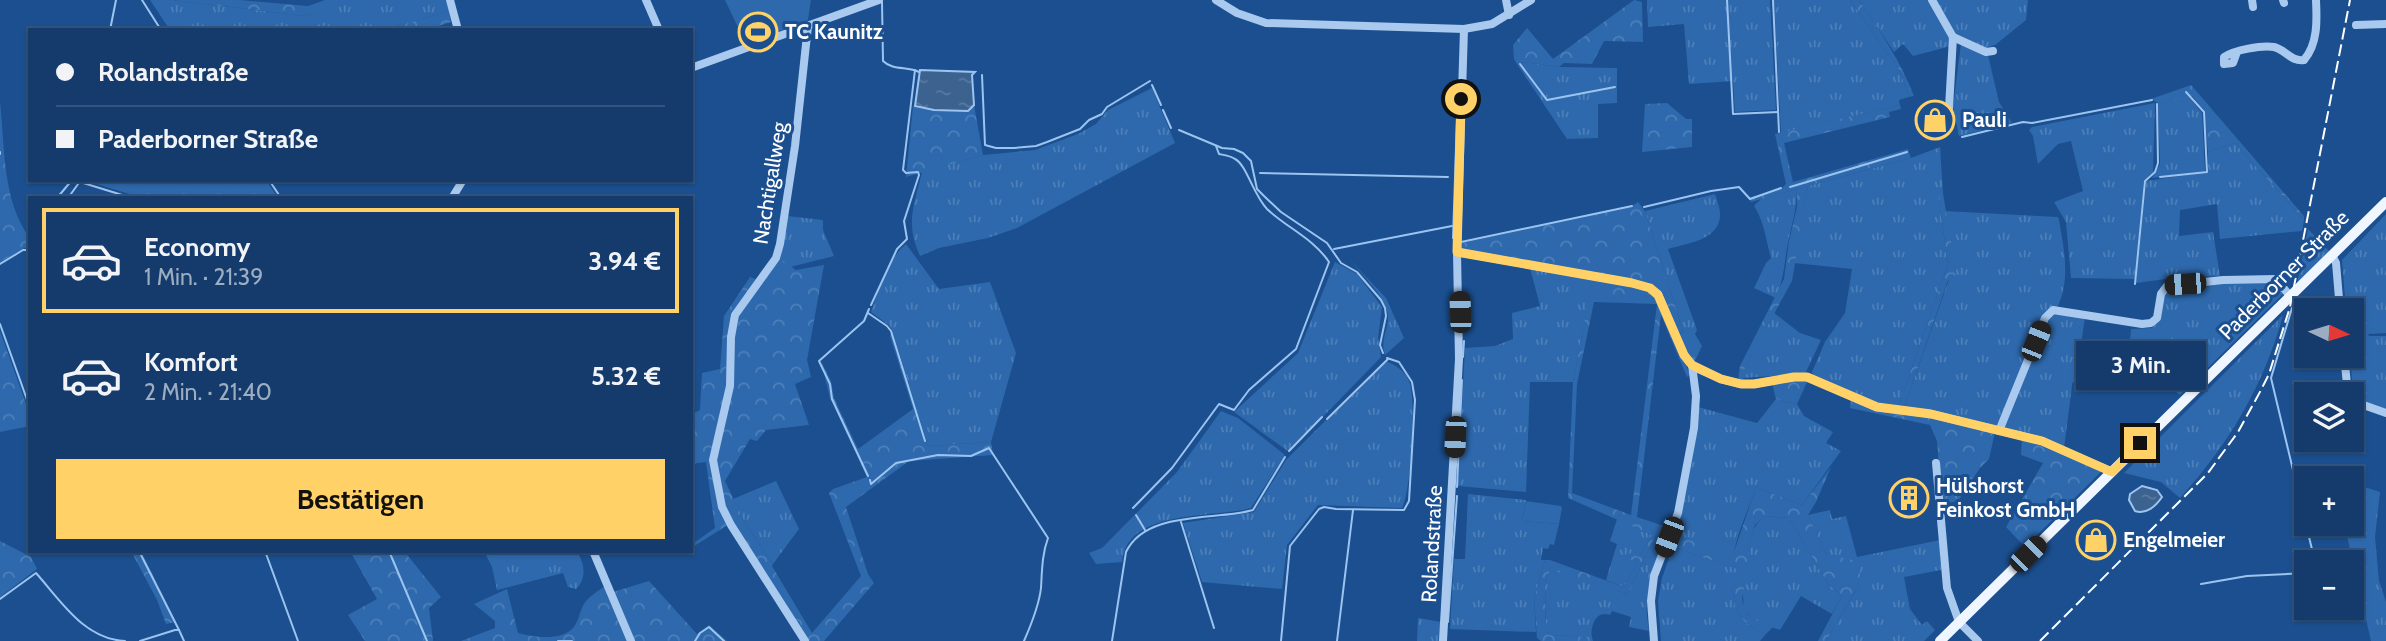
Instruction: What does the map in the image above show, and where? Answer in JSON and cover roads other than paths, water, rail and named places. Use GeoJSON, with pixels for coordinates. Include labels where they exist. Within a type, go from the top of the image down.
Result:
{"type":"FeatureCollection","features":[{"type":"Feature","properties":{"kind":"main road","name":"Paderborner Straße"},"geometry":{"type":"LineString","coordinates":[[1940,641],[2386,202]]}},
{"type":"Feature","properties":{"kind":"street"},"geometry":{"type":"LineString","coordinates":[[450,0],[457,28]]}},
{"type":"Feature","properties":{"kind":"street"},"geometry":{"type":"LineString","coordinates":[[646,0],[658,28]]}},
{"type":"Feature","properties":{"kind":"street"},"geometry":{"type":"LineString","coordinates":[[693,67],[878,0]]}},
{"type":"Feature","properties":{"kind":"street"},"geometry":{"type":"LineString","coordinates":[[1216,0],[1237,13],[1266,23],[1464,29],[1492,24],[1531,0]]}},
{"type":"Feature","properties":{"kind":"street"},"geometry":{"type":"LineString","coordinates":[[1506,0],[1509,15]]}},
{"type":"Feature","properties":{"kind":"street"},"geometry":{"type":"LineString","coordinates":[[1932,0],[1953,37],[1949,108]]}},
{"type":"Feature","properties":{"kind":"street"},"geometry":{"type":"LineString","coordinates":[[2237,52],[2273,47],[2292,58],[2304,60],[2308,57],[2316,32],[2316,0]]}},
{"type":"Feature","properties":{"kind":"street"},"geometry":{"type":"LineString","coordinates":[[2356,25],[2386,24]]}},
{"type":"Feature","properties":{"kind":"street","name":"Nachtigallweg"},"geometry":{"type":"LineString","coordinates":[[805,641],[731,525],[722,506],[713,460],[730,386],[731,337],[735,315],[776,258],[780,244],[795,146],[808,26]]}},
{"type":"Feature","properties":{"kind":"street","name":"Rolandstraße"},"geometry":{"type":"LineString","coordinates":[[1443,641],[1459,359],[1457,252],[1464,29]]}},
{"type":"Feature","properties":{"kind":"street"},"geometry":{"type":"LineString","coordinates":[[1953,37],[1986,52],[1993,51]]}},
{"type":"Feature","properties":{"kind":"street"},"geometry":{"type":"LineString","coordinates":[[1457,252],[1650,288],[1664,303],[1684,355],[1692,365],[1721,379],[1741,384],[1807,377],[1877,407],[1931,414],[2042,441],[2112,472]]}},
{"type":"Feature","properties":{"kind":"street"},"geometry":{"type":"LineString","coordinates":[[2332,255],[2336,263],[2339,298]]}},
{"type":"Feature","properties":{"kind":"street"},"geometry":{"type":"LineString","coordinates":[[1999,431],[2045,318],[2053,310],[2142,324],[2151,323],[2157,318],[2161,294],[2167,286],[2259,278],[2276,279],[2290,296]]}},
{"type":"Feature","properties":{"kind":"street"},"geometry":{"type":"LineString","coordinates":[[1654,641],[1651,601],[1654,576],[1678,513],[1694,428],[1696,396],[1692,365]]}},
{"type":"Feature","properties":{"kind":"street"},"geometry":{"type":"LineString","coordinates":[[2364,405],[2386,413]]}},
{"type":"Feature","properties":{"kind":"street"},"geometry":{"type":"LineString","coordinates":[[1936,463],[1944,571],[1952,606],[1959,622],[1978,641]]}},
{"type":"Feature","properties":{"kind":"street"},"geometry":{"type":"LineString","coordinates":[[594,553],[631,641]]}},
{"type":"Feature","properties":{"kind":"water"},"geometry":{"type":"Polygon","coordinates":[[[920,70],[975,72],[972,75],[974,105],[968,111],[934,110],[915,106],[920,70]]]}},
{"type":"Feature","properties":{"kind":"water"},"geometry":{"type":"Polygon","coordinates":[[[2142,486],[2157,490],[2162,497],[2150,509],[2139,512],[2135,511],[2129,500],[2130,494],[2142,486]]]}},
{"type":"Feature","properties":{"kind":"waterway"},"geometry":{"type":"LineString","coordinates":[[110,28],[116,0]]}},
{"type":"Feature","properties":{"kind":"waterway"},"geometry":{"type":"LineString","coordinates":[[142,0],[160,28]]}},
{"type":"Feature","properties":{"kind":"waterway"},"geometry":{"type":"LineString","coordinates":[[1727,0],[1733,114],[1778,112]]}},
{"type":"Feature","properties":{"kind":"waterway"},"geometry":{"type":"LineString","coordinates":[[1773,0],[1779,132]]}},
{"type":"Feature","properties":{"kind":"waterway"},"geometry":{"type":"LineString","coordinates":[[882,2],[883,61],[891,66],[919,72]]}},
{"type":"Feature","properties":{"kind":"waterway"},"geometry":{"type":"LineString","coordinates":[[1520,64],[1547,100],[1615,87]]}},
{"type":"Feature","properties":{"kind":"waterway"},"geometry":{"type":"LineString","coordinates":[[871,305],[897,249],[907,239],[904,221],[919,175],[918,172],[906,173],[903,170],[915,70]]}},
{"type":"Feature","properties":{"kind":"waterway"},"geometry":{"type":"LineString","coordinates":[[982,75],[985,145],[996,148],[1036,146],[1080,129],[1089,120],[1102,114],[1107,107],[1150,81]]}},
{"type":"Feature","properties":{"kind":"waterway"},"geometry":{"type":"LineString","coordinates":[[1152,85],[1161,105]]}},
{"type":"Feature","properties":{"kind":"waterway"},"geometry":{"type":"LineString","coordinates":[[1453,238],[1458,86]]}},
{"type":"Feature","properties":{"kind":"waterway"},"geometry":{"type":"LineString","coordinates":[[2160,177],[2207,172],[2204,112],[2186,92]]}},
{"type":"Feature","properties":{"kind":"waterway"},"geometry":{"type":"LineString","coordinates":[[1962,137],[2023,122],[2032,123],[2152,100]]}},
{"type":"Feature","properties":{"kind":"waterway"},"geometry":{"type":"LineString","coordinates":[[2135,284],[2145,181],[2155,172],[2158,163],[2157,104]]}},
{"type":"Feature","properties":{"kind":"waterway"},"geometry":{"type":"LineString","coordinates":[[1163,110],[1171,128]]}},
{"type":"Feature","properties":{"kind":"waterway"},"geometry":{"type":"LineString","coordinates":[[1179,130],[1222,148],[1243,153],[1251,161],[1257,189],[1281,212],[1327,243],[1341,263],[1357,272],[1385,308],[1380,345],[1383,353]]}},
{"type":"Feature","properties":{"kind":"waterway"},"geometry":{"type":"LineString","coordinates":[[1133,508],[1172,468],[1219,404],[1234,410],[1249,390],[1296,349],[1329,262],[1308,240],[1267,209],[1239,162],[1219,154],[1216,146]]}},
{"type":"Feature","properties":{"kind":"waterway"},"geometry":{"type":"LineString","coordinates":[[1790,187],[1907,152]]}},
{"type":"Feature","properties":{"kind":"waterway"},"geometry":{"type":"LineString","coordinates":[[1260,173],[1448,177]]}},
{"type":"Feature","properties":{"kind":"waterway"},"geometry":{"type":"LineString","coordinates":[[59,196],[70,182]]}},
{"type":"Feature","properties":{"kind":"waterway"},"geometry":{"type":"LineString","coordinates":[[80,182],[126,196]]}},
{"type":"Feature","properties":{"kind":"waterway"},"geometry":{"type":"LineString","coordinates":[[69,196],[80,182]]}},
{"type":"Feature","properties":{"kind":"waterway"},"geometry":{"type":"LineString","coordinates":[[270,182],[280,196]]}},
{"type":"Feature","properties":{"kind":"waterway"},"geometry":{"type":"LineString","coordinates":[[1644,207],[1739,187],[1750,199],[1781,188]]}},
{"type":"Feature","properties":{"kind":"waterway"},"geometry":{"type":"LineString","coordinates":[[1461,242],[1632,206]]}},
{"type":"Feature","properties":{"kind":"waterway"},"geometry":{"type":"LineString","coordinates":[[1334,249],[1452,226]]}},
{"type":"Feature","properties":{"kind":"waterway"},"geometry":{"type":"LineString","coordinates":[[0,264],[23,250],[28,250]]}},
{"type":"Feature","properties":{"kind":"waterway"},"geometry":{"type":"LineString","coordinates":[[2292,308],[2271,378],[2312,550]]}},
{"type":"Feature","properties":{"kind":"waterway"},"geometry":{"type":"LineString","coordinates":[[868,476],[832,399],[830,384],[819,361],[864,321],[869,309]]}},
{"type":"Feature","properties":{"kind":"waterway"},"geometry":{"type":"LineString","coordinates":[[868,313],[891,331],[925,441]]}},
{"type":"Feature","properties":{"kind":"waterway"},"geometry":{"type":"LineString","coordinates":[[0,324],[28,402]]}},
{"type":"Feature","properties":{"kind":"waterway"},"geometry":{"type":"LineString","coordinates":[[1463,357],[1464,341]]}},
{"type":"Feature","properties":{"kind":"waterway"},"geometry":{"type":"LineString","coordinates":[[1281,641],[1290,546],[1319,509],[1404,510],[1409,501],[1415,400],[1412,382],[1399,362],[1387,358]]}},
{"type":"Feature","properties":{"kind":"waterway"},"geometry":{"type":"LineString","coordinates":[[1327,419],[1388,359]]}},
{"type":"Feature","properties":{"kind":"waterway"},"geometry":{"type":"LineString","coordinates":[[1457,487],[1462,380]]}},
{"type":"Feature","properties":{"kind":"waterway"},"geometry":{"type":"LineString","coordinates":[[1289,451],[1322,417]]}},
{"type":"Feature","properties":{"kind":"waterway"},"geometry":{"type":"LineString","coordinates":[[870,480],[871,484],[896,463],[938,455],[971,456],[989,448],[1048,538],[1043,556],[1038,602],[1024,641]]}},
{"type":"Feature","properties":{"kind":"waterway"},"geometry":{"type":"LineString","coordinates":[[1112,641],[1126,552],[1136,539],[1149,529],[1165,523],[1253,510],[1285,457]]}},
{"type":"Feature","properties":{"kind":"waterway"},"geometry":{"type":"LineString","coordinates":[[1448,622],[1457,496]]}},
{"type":"Feature","properties":{"kind":"waterway"},"geometry":{"type":"LineString","coordinates":[[1337,641],[1353,510]]}},
{"type":"Feature","properties":{"kind":"waterway"},"geometry":{"type":"LineString","coordinates":[[1136,515],[1145,530]]}},
{"type":"Feature","properties":{"kind":"waterway"},"geometry":{"type":"LineString","coordinates":[[1181,522],[1214,628]]}},
{"type":"Feature","properties":{"kind":"waterway"},"geometry":{"type":"LineString","coordinates":[[140,553],[179,630]]}},
{"type":"Feature","properties":{"kind":"waterway"},"geometry":{"type":"LineString","coordinates":[[266,553],[298,641]]}},
{"type":"Feature","properties":{"kind":"waterway"},"geometry":{"type":"LineString","coordinates":[[390,553],[427,641]]}},
{"type":"Feature","properties":{"kind":"waterway"},"geometry":{"type":"LineString","coordinates":[[0,599],[36,573],[85,626],[110,639],[125,641]]}},
{"type":"Feature","properties":{"kind":"waterway"},"geometry":{"type":"LineString","coordinates":[[2201,584],[2247,576],[2294,574]]}},
{"type":"Feature","properties":{"kind":"waterway"},"geometry":{"type":"LineString","coordinates":[[695,641],[700,633],[709,627],[724,641]]}},
{"type":"Feature","properties":{"kind":"waterway"},"geometry":{"type":"LineString","coordinates":[[140,641],[175,630],[179,630],[184,641]]}},
{"type":"Feature","properties":{"kind":"waterway"},"geometry":{"type":"LineString","coordinates":[[558,641],[572,641]]}},
{"type":"Feature","properties":{"kind":"railway"},"geometry":{"type":"LineString","coordinates":[[2040,641],[2208,473],[2238,432],[2269,374],[2290,307],[2350,0]]}},
{"type":"Feature","properties":{"kind":"place","name":"TC Kaunitz"},"geometry":{"type":"Point","coordinates":[758,32]}},
{"type":"Feature","properties":{"kind":"place","name":"Pauli"},"geometry":{"type":"Point","coordinates":[1935,120]}},
{"type":"Feature","properties":{"kind":"place","name":"Hülshorst Feinkost GmbH"},"geometry":{"type":"Point","coordinates":[1909,498]}},
{"type":"Feature","properties":{"kind":"place","name":"Engelmeier"},"geometry":{"type":"Point","coordinates":[2096,540]}}]}
